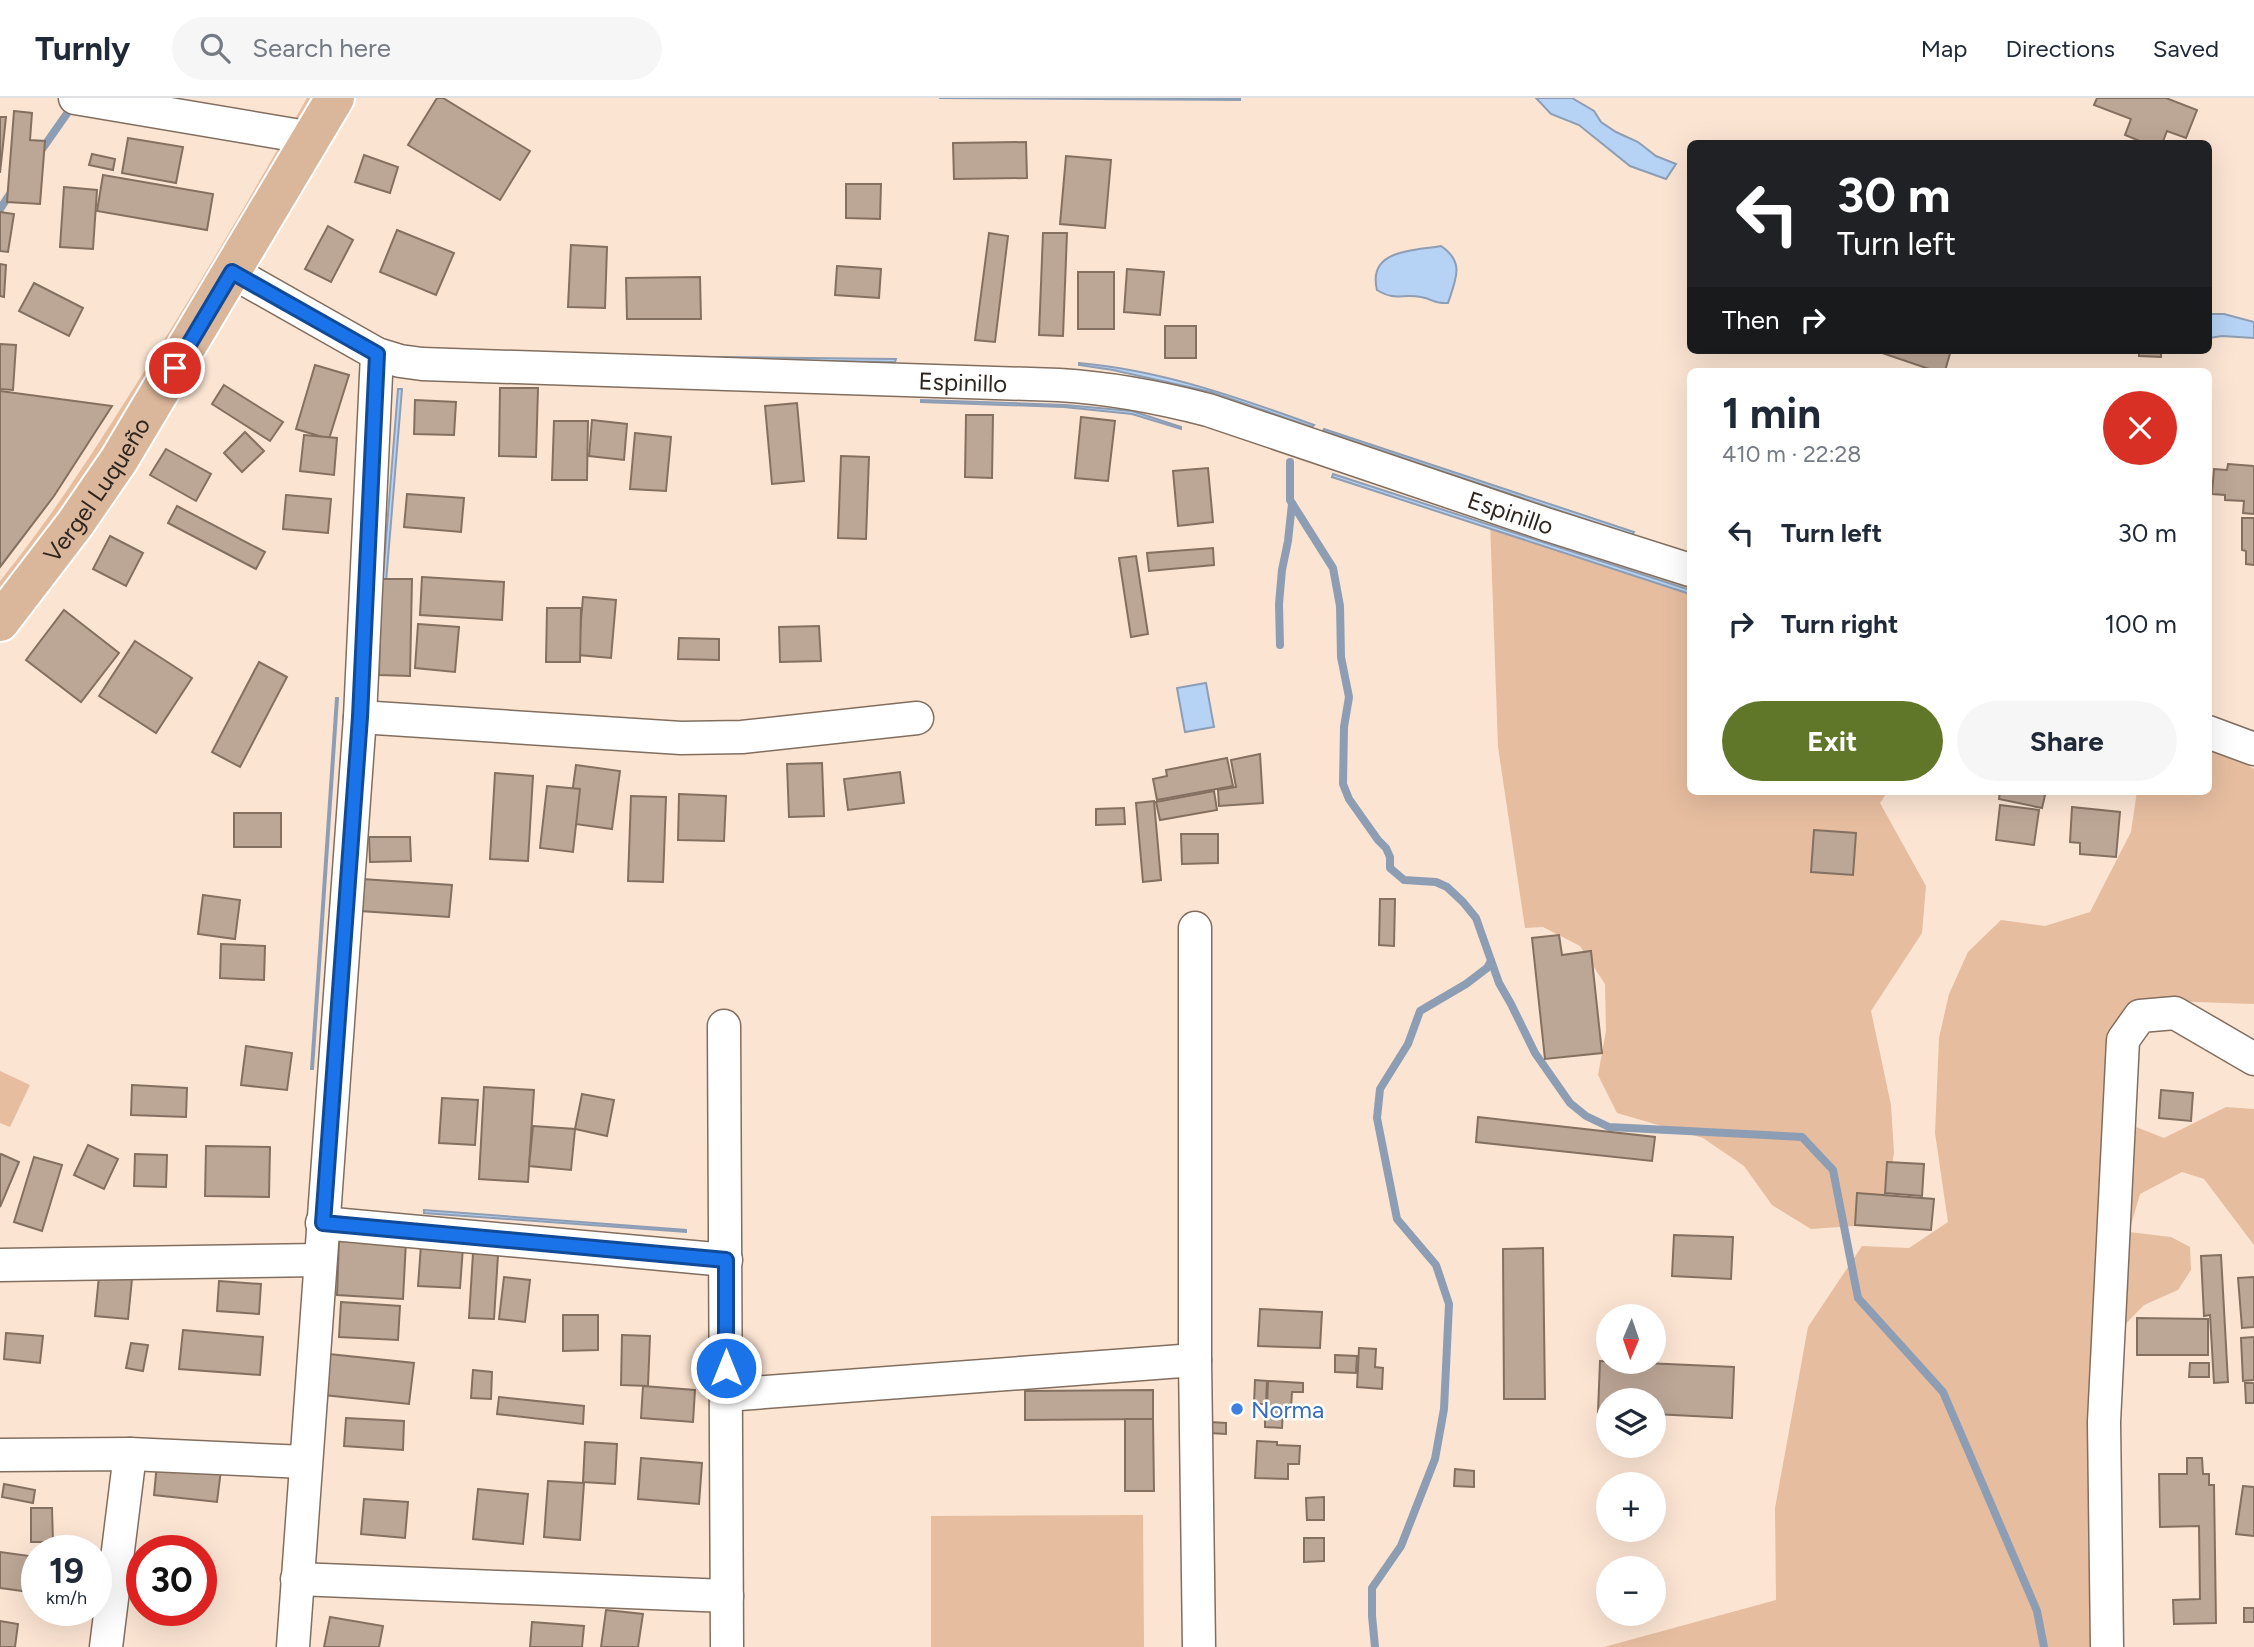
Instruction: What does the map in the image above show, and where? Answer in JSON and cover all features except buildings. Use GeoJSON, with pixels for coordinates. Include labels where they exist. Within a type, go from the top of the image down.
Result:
{"type":"FeatureCollection","features":[{"type":"Feature","properties":{"kind":"main road","name":"Vergel Luqueño"},"geometry":{"type":"LineString","coordinates":[[0,622],[75,524],[119,460],[335,98]]}},
{"type":"Feature","properties":{"kind":"street"},"geometry":{"type":"LineString","coordinates":[[75,98],[312,138]]}},
{"type":"Feature","properties":{"kind":"street","name":"Espinillo"},"geometry":{"type":"LineString","coordinates":[[232,272],[377,354],[422,364],[1059,385],[1128,392],[1208,410],[1687,569]]}},
{"type":"Feature","properties":{"kind":"street"},"geometry":{"type":"LineString","coordinates":[[293,1647],[360,717],[377,354]]}},
{"type":"Feature","properties":{"kind":"street"},"geometry":{"type":"LineString","coordinates":[[360,717],[681,738],[742,737],[917,718]]}},
{"type":"Feature","properties":{"kind":"street"},"geometry":{"type":"LineString","coordinates":[[2212,733],[2254,749]]}},
{"type":"Feature","properties":{"kind":"street"},"geometry":{"type":"LineString","coordinates":[[1195,928],[1195,1360],[1199,1647]]}},
{"type":"Feature","properties":{"kind":"street"},"geometry":{"type":"LineString","coordinates":[[2107,1647],[2104,1422],[2123,1040],[2140,1016],[2175,1013],[2254,1059]]}},
{"type":"Feature","properties":{"kind":"street"},"geometry":{"type":"LineString","coordinates":[[724,1027],[727,1647]]}},
{"type":"Feature","properties":{"kind":"street"},"geometry":{"type":"LineString","coordinates":[[323,1223],[726,1260]]}},
{"type":"Feature","properties":{"kind":"street"},"geometry":{"type":"LineString","coordinates":[[0,1265],[320,1260]]}},
{"type":"Feature","properties":{"kind":"street"},"geometry":{"type":"LineString","coordinates":[[726,1395],[1195,1360]]}},
{"type":"Feature","properties":{"kind":"street"},"geometry":{"type":"LineString","coordinates":[[0,1455],[130,1454],[305,1462]]}},
{"type":"Feature","properties":{"kind":"street"},"geometry":{"type":"LineString","coordinates":[[106,1647],[130,1454]]}},
{"type":"Feature","properties":{"kind":"street"},"geometry":{"type":"LineString","coordinates":[[297,1579],[727,1596]]}},
{"type":"Feature","properties":{"kind":"shaded area"},"geometry":{"type":"Polygon","coordinates":[[[307,98],[311,98],[286,144],[116,429],[41,537],[0,589],[0,581],[77,476],[168,334],[307,98]]]}},
{"type":"Feature","properties":{"kind":"shaded area"},"geometry":{"type":"Polygon","coordinates":[[[1529,498],[1617,538],[1687,552],[1687,795],[1885,795],[1880,803],[1926,886],[1922,933],[1871,1011],[1891,1105],[1894,1152],[1888,1196],[1854,1226],[1811,1229],[1772,1205],[1744,1166],[1703,1138],[1617,1113],[1598,1075],[1606,1031],[1605,984],[1580,946],[1543,927],[1525,928],[1498,747],[1490,521],[1529,498]]]}},
{"type":"Feature","properties":{"kind":"shaded area"},"geometry":{"type":"Polygon","coordinates":[[[2212,752],[2230,755],[2254,769],[2254,1004],[2168,1001],[2129,1033],[2123,1122],[2164,1138],[2226,1107],[2254,1109],[2254,1245],[2204,1179],[2182,1172],[2140,1194],[2129,1232],[2171,1237],[2190,1247],[2191,1270],[2178,1290],[2144,1305],[2113,1337],[2111,1647],[1604,1647],[1776,1600],[1775,1508],[1808,1327],[1862,1246],[1909,1248],[1948,1222],[1935,1133],[1939,1038],[1949,994],[1968,952],[2001,920],[2045,926],[2090,912],[2131,832],[2136,795],[2212,795],[2212,752]]]}},
{"type":"Feature","properties":{"kind":"shaded area"},"geometry":{"type":"Polygon","coordinates":[[[0,1071],[30,1085],[10,1127],[0,1123],[0,1071]]]}},
{"type":"Feature","properties":{"kind":"shaded area"},"geometry":{"type":"Polygon","coordinates":[[[1143,1515],[1144,1647],[931,1647],[931,1516],[1143,1515]]]}},
{"type":"Feature","properties":{"kind":"water"},"geometry":{"type":"Polygon","coordinates":[[[939,98],[1240,98],[1240,100],[939,98]]]}},
{"type":"Feature","properties":{"kind":"water"},"geometry":{"type":"Polygon","coordinates":[[[1536,98],[1572,98],[1594,111],[1601,122],[1616,132],[1638,142],[1656,156],[1676,164],[1666,179],[1630,166],[1579,125],[1551,114],[1536,98]]]}},
{"type":"Feature","properties":{"kind":"water"},"geometry":{"type":"Polygon","coordinates":[[[1441,246],[1449,252],[1456,265],[1456,279],[1448,303],[1414,296],[1390,296],[1377,290],[1376,277],[1379,267],[1386,259],[1406,251],[1441,246]]]}},
{"type":"Feature","properties":{"kind":"water"},"geometry":{"type":"Polygon","coordinates":[[[2212,314],[2224,314],[2254,322],[2254,338],[2212,338],[2212,314]]]}},
{"type":"Feature","properties":{"kind":"water"},"geometry":{"type":"Polygon","coordinates":[[[634,356],[896,359],[895,362],[634,359],[634,356]]]}},
{"type":"Feature","properties":{"kind":"water"},"geometry":{"type":"Polygon","coordinates":[[[1079,363],[1169,378],[1314,425],[1312,427],[1211,392],[1079,363]]]}},
{"type":"Feature","properties":{"kind":"water"},"geometry":{"type":"Polygon","coordinates":[[[398,389],[402,389],[377,691],[374,690],[398,389]]]}},
{"type":"Feature","properties":{"kind":"water"},"geometry":{"type":"Polygon","coordinates":[[[921,400],[1065,405],[1132,411],[1181,429],[1132,414],[1064,407],[921,400]]]}},
{"type":"Feature","properties":{"kind":"water"},"geometry":{"type":"Polygon","coordinates":[[[1324,429],[1634,532],[1632,535],[1323,431],[1324,429]]]}},
{"type":"Feature","properties":{"kind":"water"},"geometry":{"type":"Polygon","coordinates":[[[1333,474],[1687,589],[1687,593],[1332,477],[1333,474]]]}},
{"type":"Feature","properties":{"kind":"water"},"geometry":{"type":"Polygon","coordinates":[[[1206,683],[1214,727],[1185,732],[1177,688],[1206,683]]]}},
{"type":"Feature","properties":{"kind":"water"},"geometry":{"type":"Polygon","coordinates":[[[336,698],[338,698],[311,1069],[336,698]]]}},
{"type":"Feature","properties":{"kind":"water"},"geometry":{"type":"Polygon","coordinates":[[[424,1210],[686,1230],[686,1232],[424,1213],[424,1210]]]}},
{"type":"Feature","properties":{"kind":"waterway"},"geometry":{"type":"LineString","coordinates":[[40,152],[73,105]]}},
{"type":"Feature","properties":{"kind":"waterway"},"geometry":{"type":"LineString","coordinates":[[0,209],[12,191]]}},
{"type":"Feature","properties":{"kind":"waterway"},"geometry":{"type":"LineString","coordinates":[[1290,462],[1290,500],[1333,568],[1340,606],[1341,657],[1349,697],[1344,727],[1343,784],[1349,799],[1386,848],[1390,857],[1390,868],[1404,880],[1436,882],[1447,887],[1476,918],[1499,983],[1535,1053],[1570,1103],[1586,1116],[1609,1127],[1802,1137],[1833,1170],[1858,1298],[1943,1392],[2037,1611],[2044,1647]]}},
{"type":"Feature","properties":{"kind":"waterway"},"geometry":{"type":"LineString","coordinates":[[1280,645],[1279,604],[1292,504]]}},
{"type":"Feature","properties":{"kind":"waterway"},"geometry":{"type":"LineString","coordinates":[[1375,1647],[1372,1588],[1401,1546],[1435,1459],[1444,1409],[1449,1304],[1436,1265],[1397,1219],[1377,1118],[1380,1089],[1408,1044],[1420,1011],[1466,984],[1487,968],[1491,961]]}},
{"type":"Feature","properties":{"kind":"place","name":"Norma"},"geometry":{"type":"Point","coordinates":[1237,1409]}},
{"type":"Feature","properties":{"kind":"route"},"geometry":{"type":"LineString","coordinates":[[175,368],[232,272],[377,354],[360,717],[323,1223],[726,1260],[726,1368]]}}]}
